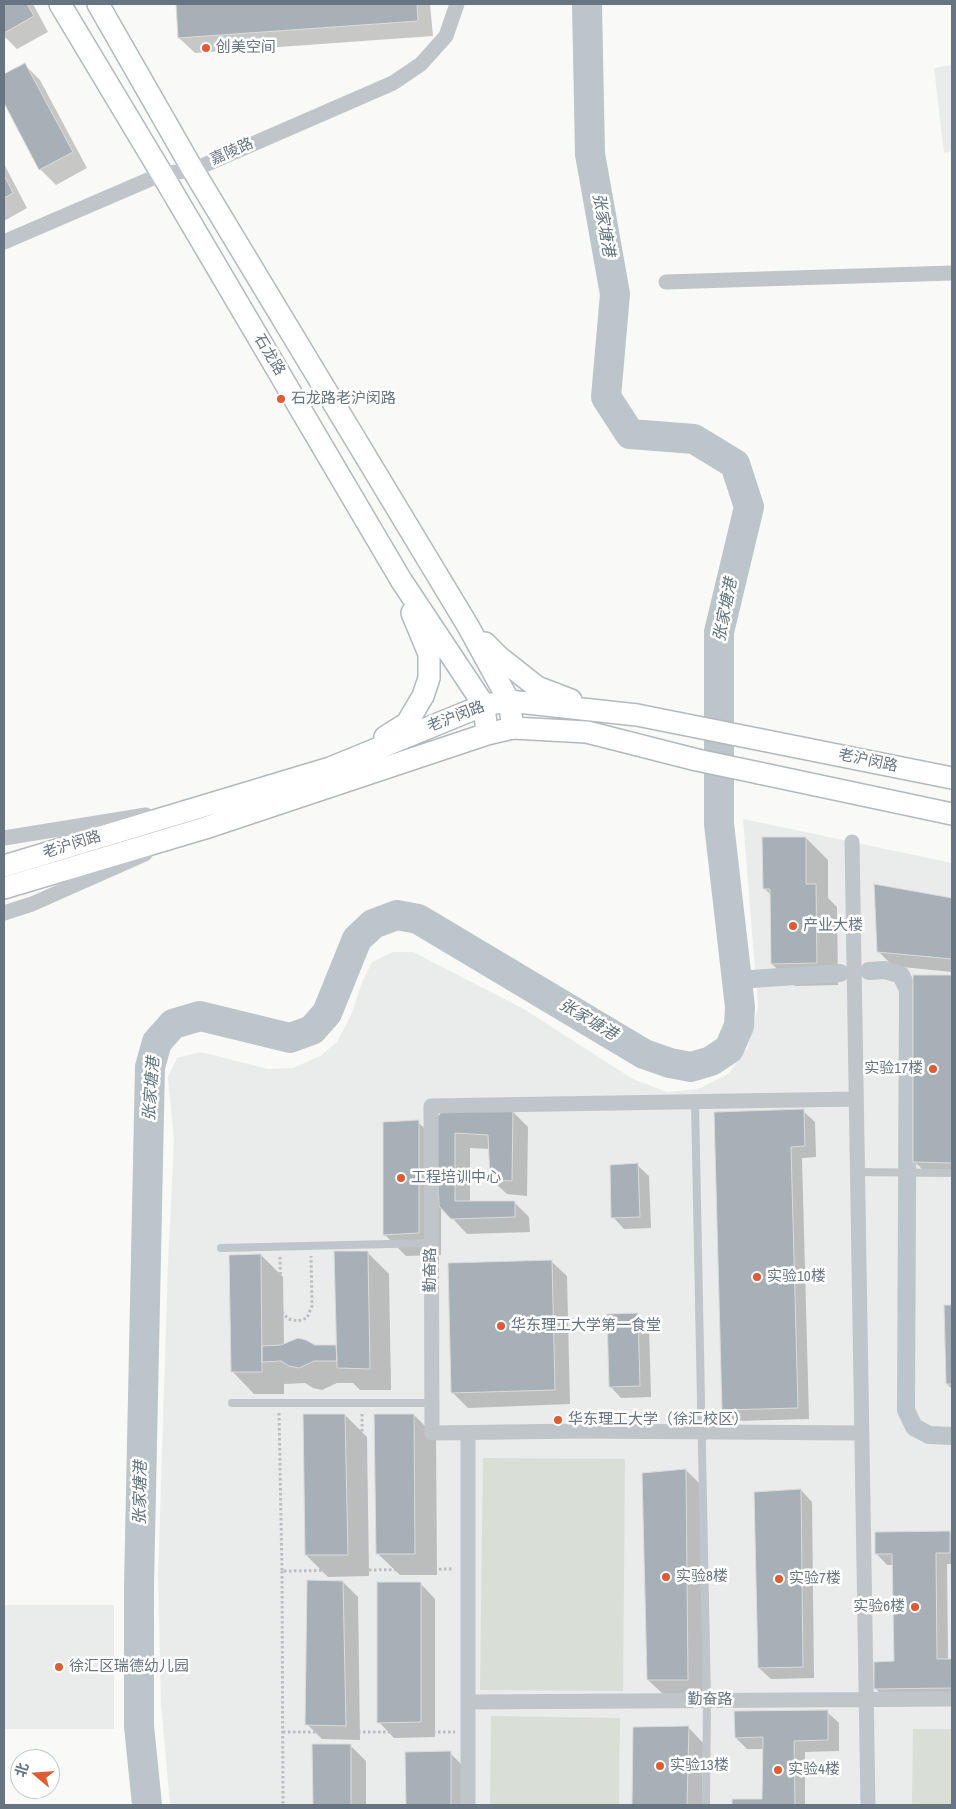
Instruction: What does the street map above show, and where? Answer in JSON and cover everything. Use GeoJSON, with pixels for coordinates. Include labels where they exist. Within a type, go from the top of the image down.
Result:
{"type":"FeatureCollection","features":[{"type":"Feature","properties":{"kind":"main road","name":"石龙路"},"geometry":{"type":"LineString","coordinates":[[60,4],[400,580],[484,705],[487,734]]}},
{"type":"Feature","properties":{"kind":"main road","name":"石龙路"},"geometry":{"type":"LineString","coordinates":[[98,4],[193,170],[468,626],[509,701],[513,728]]}},
{"type":"Feature","properties":{"kind":"main road"},"geometry":{"type":"LineString","coordinates":[[330,768],[407,723],[423,696],[429,678],[429,654],[416,625],[400,580]]}},
{"type":"Feature","properties":{"kind":"main road"},"geometry":{"type":"LineString","coordinates":[[468,626],[499,658],[538,686],[592,710]]}},
{"type":"Feature","properties":{"kind":"main road","name":"老沪闵路"},"geometry":{"type":"LineString","coordinates":[[4,866],[330,768],[484,705],[509,701],[637,715],[952,778]]}},
{"type":"Feature","properties":{"kind":"main road","name":"老沪闵路"},"geometry":{"type":"LineString","coordinates":[[4,888],[205,828],[487,734],[513,728],[587,732],[696,760],[952,814]]}},
{"type":"Feature","properties":{"kind":"street","name":"嘉陵路"},"geometry":{"type":"LineString","coordinates":[[4,242],[162,174],[193,170],[393,83],[421,64],[446,36],[457,4]]}},
{"type":"Feature","properties":{"kind":"street"},"geometry":{"type":"LineString","coordinates":[[666,282],[952,273]]}},
{"type":"Feature","properties":{"kind":"street"},"geometry":{"type":"LineString","coordinates":[[4,838],[199,807]]}},
{"type":"Feature","properties":{"kind":"street"},"geometry":{"type":"LineString","coordinates":[[4,913],[32,904],[205,828]]}},
{"type":"Feature","properties":{"kind":"street"},"geometry":{"type":"LineString","coordinates":[[852,842],[868,1805]]}},
{"type":"Feature","properties":{"kind":"street"},"geometry":{"type":"LineString","coordinates":[[695,1102],[856,1099]]}},
{"type":"Feature","properties":{"kind":"street","name":"勤奋路"},"geometry":{"type":"LineString","coordinates":[[468,1434],[432,1433],[431,1106],[695,1102]]}},
{"type":"Feature","properties":{"kind":"street"},"geometry":{"type":"LineString","coordinates":[[468,1805],[468,1434],[579,1431],[862,1433]]}},
{"type":"Feature","properties":{"kind":"street","name":"勤奋路"},"geometry":{"type":"LineString","coordinates":[[468,1702],[952,1698]]}},
{"type":"Feature","properties":{"kind":"lane"},"geometry":{"type":"LineString","coordinates":[[695,1102],[707,1700],[706,1805]]}},
{"type":"Feature","properties":{"kind":"lane"},"geometry":{"type":"LineString","coordinates":[[858,1172],[952,1172]]}},
{"type":"Feature","properties":{"kind":"lane"},"geometry":{"type":"LineString","coordinates":[[221,1248],[431,1243]]}},
{"type":"Feature","properties":{"kind":"lane"},"geometry":{"type":"LineString","coordinates":[[232,1403],[432,1403]]}},
{"type":"Feature","properties":{"kind":"path"},"geometry":{"type":"LineString","coordinates":[[280,1247],[281,1306],[283,1314],[289,1319],[298,1321],[307,1318],[312,1306],[311,1246]]}},
{"type":"Feature","properties":{"kind":"path"},"geometry":{"type":"LineString","coordinates":[[279,1403],[283,1805]]}},
{"type":"Feature","properties":{"kind":"path"},"geometry":{"type":"LineString","coordinates":[[362,1403],[363,1570]]}},
{"type":"Feature","properties":{"kind":"path"},"geometry":{"type":"LineString","coordinates":[[282,1571],[468,1569]]}},
{"type":"Feature","properties":{"kind":"path"},"geometry":{"type":"LineString","coordinates":[[283,1732],[468,1732]]}},
{"type":"Feature","properties":{"kind":"shaded area"},"geometry":{"type":"Polygon","coordinates":[[[952,65],[952,151],[944,153],[934,68],[952,65]]]}},
{"type":"Feature","properties":{"kind":"shaded area","name":"华东理工大学（徐汇校区）"},"geometry":{"type":"Polygon","coordinates":[[[743,819],[952,863],[952,1805],[170,1805],[161,1703],[158,1576],[174,1140],[168,1077],[177,1058],[201,1052],[268,1069],[293,1068],[320,1056],[337,1042],[351,1015],[363,980],[372,962],[393,952],[413,952],[522,1008],[633,1079],[667,1092],[698,1089],[728,1074],[748,1047],[758,1007],[743,819]]]}},
{"type":"Feature","properties":{"kind":"shaded area"},"geometry":{"type":"Polygon","coordinates":[[[483,1458],[625,1459],[623,1691],[480,1690],[483,1458]]]}},
{"type":"Feature","properties":{"kind":"shaded area","name":"徐汇区瑞德幼儿园"},"geometry":{"type":"Polygon","coordinates":[[[4,1605],[114,1605],[114,1729],[4,1729],[4,1605]]]}},
{"type":"Feature","properties":{"kind":"shaded area"},"geometry":{"type":"Polygon","coordinates":[[[491,1716],[620,1718],[619,1805],[490,1805],[491,1716]]]}},
{"type":"Feature","properties":{"kind":"shaded area"},"geometry":{"type":"Polygon","coordinates":[[[913,1729],[952,1729],[952,1805],[912,1805],[913,1729]]]}},
{"type":"Feature","properties":{"kind":"building"},"geometry":{"type":"Polygon","coordinates":[[[4,4],[27,4],[34,16],[4,33],[4,4]]]}},
{"type":"Feature","properties":{"kind":"building"},"geometry":{"type":"Polygon","coordinates":[[[176,4],[417,4],[418,21],[178,38],[176,4]]]}},
{"type":"Feature","properties":{"kind":"building"},"geometry":{"type":"Polygon","coordinates":[[[25,63],[73,152],[39,170],[4,103],[4,74],[25,63]]]}},
{"type":"Feature","properties":{"kind":"building"},"geometry":{"type":"Polygon","coordinates":[[[4,175],[13,193],[4,198],[4,175]]]}},
{"type":"Feature","properties":{"kind":"building","name":"产业大楼"},"geometry":{"type":"Polygon","coordinates":[[[762,837],[806,837],[806,884],[816,884],[817,963],[771,964],[770,889],[763,889],[762,837]]]}},
{"type":"Feature","properties":{"kind":"building"},"geometry":{"type":"Polygon","coordinates":[[[874,884],[952,898],[952,959],[877,952],[874,884]]]}},
{"type":"Feature","properties":{"kind":"building","name":"实验17楼"},"geometry":{"type":"Polygon","coordinates":[[[913,975],[952,975],[952,1163],[913,1162],[913,975]]]}},
{"type":"Feature","properties":{"kind":"building","name":"实验10楼"},"geometry":{"type":"Polygon","coordinates":[[[804,1109],[805,1146],[791,1147],[798,1408],[722,1410],[714,1112],[804,1109]]]}},
{"type":"Feature","properties":{"kind":"building"},"geometry":{"type":"Polygon","coordinates":[[[513,1110],[512,1181],[490,1180],[488,1135],[455,1133],[455,1201],[515,1201],[515,1217],[451,1219],[439,1206],[436,1119],[442,1111],[513,1110]]]}},
{"type":"Feature","properties":{"kind":"building","name":"工程培训中心"},"geometry":{"type":"Polygon","coordinates":[[[419,1120],[419,1233],[383,1235],[383,1122],[419,1120]]]}},
{"type":"Feature","properties":{"kind":"building"},"geometry":{"type":"Polygon","coordinates":[[[638,1163],[640,1217],[611,1218],[610,1165],[638,1163]]]}},
{"type":"Feature","properties":{"kind":"building"},"geometry":{"type":"Polygon","coordinates":[[[334,1251],[368,1251],[370,1369],[337,1368],[334,1251]]]}},
{"type":"Feature","properties":{"kind":"building"},"geometry":{"type":"Polygon","coordinates":[[[261,1254],[262,1372],[231,1372],[229,1255],[261,1254]]]}},
{"type":"Feature","properties":{"kind":"building","name":"华东理工大学第一食堂"},"geometry":{"type":"Polygon","coordinates":[[[552,1260],[555,1390],[451,1393],[448,1263],[552,1260]]]}},
{"type":"Feature","properties":{"kind":"building"},"geometry":{"type":"Polygon","coordinates":[[[944,1305],[952,1305],[952,1384],[946,1384],[944,1305]]]}},
{"type":"Feature","properties":{"kind":"building"},"geometry":{"type":"Polygon","coordinates":[[[638,1313],[640,1386],[609,1387],[607,1314],[638,1313]]]}},
{"type":"Feature","properties":{"kind":"building"},"geometry":{"type":"Polygon","coordinates":[[[298,1338],[315,1345],[336,1345],[337,1361],[314,1361],[299,1368],[289,1366],[281,1361],[262,1362],[262,1346],[281,1345],[298,1338]]]}},
{"type":"Feature","properties":{"kind":"building"},"geometry":{"type":"Polygon","coordinates":[[[303,1414],[345,1414],[348,1555],[305,1555],[303,1414]]]}},
{"type":"Feature","properties":{"kind":"building"},"geometry":{"type":"Polygon","coordinates":[[[374,1414],[414,1414],[415,1554],[376,1554],[374,1414]]]}},
{"type":"Feature","properties":{"kind":"building","name":"实验8楼"},"geometry":{"type":"Polygon","coordinates":[[[686,1469],[688,1680],[647,1680],[642,1473],[686,1469]]]}},
{"type":"Feature","properties":{"kind":"building","name":"实验7楼"},"geometry":{"type":"Polygon","coordinates":[[[801,1489],[803,1667],[758,1668],[754,1492],[801,1489]]]}},
{"type":"Feature","properties":{"kind":"building","name":"实验6楼"},"geometry":{"type":"Polygon","coordinates":[[[950,1531],[950,1553],[936,1553],[937,1659],[952,1659],[952,1688],[874,1689],[874,1662],[894,1661],[892,1554],[875,1554],[875,1532],[950,1531]]]}},
{"type":"Feature","properties":{"kind":"building"},"geometry":{"type":"Polygon","coordinates":[[[307,1580],[343,1581],[346,1726],[305,1725],[307,1580]]]}},
{"type":"Feature","properties":{"kind":"building"},"geometry":{"type":"Polygon","coordinates":[[[377,1582],[421,1582],[421,1722],[377,1723],[377,1582]]]}},
{"type":"Feature","properties":{"kind":"building","name":"实验4楼"},"geometry":{"type":"Polygon","coordinates":[[[828,1710],[828,1740],[794,1741],[795,1805],[732,1805],[732,1799],[762,1799],[763,1737],[735,1738],[734,1711],[828,1710]]]}},
{"type":"Feature","properties":{"kind":"building","name":"实验13楼"},"geometry":{"type":"Polygon","coordinates":[[[689,1726],[687,1805],[632,1805],[633,1727],[689,1726]]]}},
{"type":"Feature","properties":{"kind":"building"},"geometry":{"type":"Polygon","coordinates":[[[312,1744],[351,1744],[351,1805],[313,1805],[312,1744]]]}},
{"type":"Feature","properties":{"kind":"building"},"geometry":{"type":"Polygon","coordinates":[[[451,1751],[451,1805],[406,1805],[405,1752],[451,1751]]]}},
{"type":"Feature","properties":{"kind":"waterway","name":"张家塘港"},"geometry":{"type":"LineString","coordinates":[[147,1805],[139,1726],[139,1585],[150,1067],[157,1042],[173,1024],[200,1016],[290,1038],[312,1030],[327,1013],[357,939],[373,924],[397,915],[418,919],[644,1054],[670,1063],[691,1067],[711,1061],[729,1049],[739,1026],[740,1007],[719,824],[719,632],[749,507],[735,464],[694,439],[630,434],[606,397],[615,294],[590,154],[587,4]]}},
{"type":"Feature","properties":{"kind":"waterway"},"geometry":{"type":"LineString","coordinates":[[869,971],[885,970],[901,975],[908,990],[906,1410],[914,1427],[929,1435],[952,1436]]}},
{"type":"Feature","properties":{"kind":"waterway"},"geometry":{"type":"LineString","coordinates":[[737,980],[840,973]]}},
{"type":"Feature","properties":{"kind":"place","name":"创美空间"},"geometry":{"type":"Point","coordinates":[206,48]}},
{"type":"Feature","properties":{"kind":"place","name":"石龙路老沪闵路"},"geometry":{"type":"Point","coordinates":[281,399]}},
{"type":"Feature","properties":{"kind":"place","name":"产业大楼"},"geometry":{"type":"Point","coordinates":[793,926]}},
{"type":"Feature","properties":{"kind":"place","name":"实验17楼"},"geometry":{"type":"Point","coordinates":[933,1069]}},
{"type":"Feature","properties":{"kind":"place","name":"工程培训中心"},"geometry":{"type":"Point","coordinates":[401,1178]}},
{"type":"Feature","properties":{"kind":"place","name":"实验10楼"},"geometry":{"type":"Point","coordinates":[757,1277]}},
{"type":"Feature","properties":{"kind":"place","name":"华东理工大学第一食堂"},"geometry":{"type":"Point","coordinates":[501,1326]}},
{"type":"Feature","properties":{"kind":"place","name":"华东理工大学（徐汇校区）"},"geometry":{"type":"Point","coordinates":[558,1420]}},
{"type":"Feature","properties":{"kind":"place","name":"实验8楼"},"geometry":{"type":"Point","coordinates":[666,1577]}},
{"type":"Feature","properties":{"kind":"place","name":"实验7楼"},"geometry":{"type":"Point","coordinates":[779,1579]}},
{"type":"Feature","properties":{"kind":"place","name":"实验6楼"},"geometry":{"type":"Point","coordinates":[915,1607]}},
{"type":"Feature","properties":{"kind":"place","name":"徐汇区瑞德幼儿园"},"geometry":{"type":"Point","coordinates":[59,1667]}},
{"type":"Feature","properties":{"kind":"place","name":"实验13楼"},"geometry":{"type":"Point","coordinates":[660,1766]}},
{"type":"Feature","properties":{"kind":"place","name":"实验4楼"},"geometry":{"type":"Point","coordinates":[778,1770]}}]}
